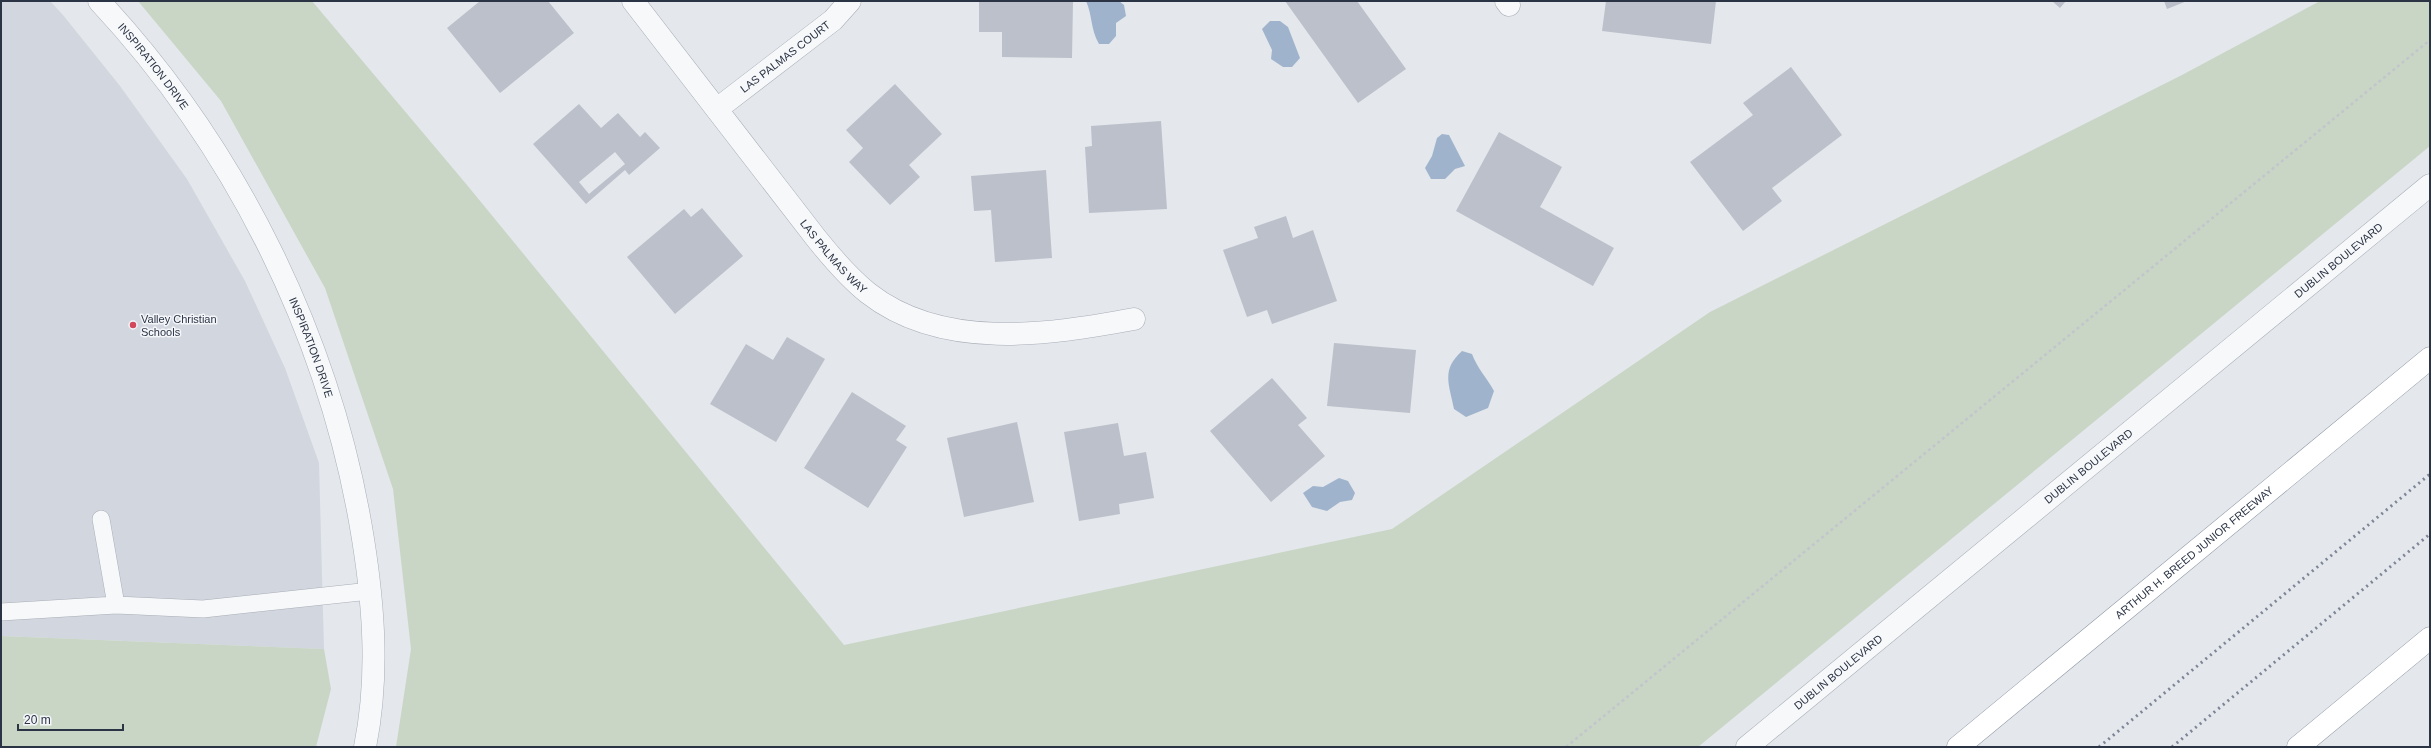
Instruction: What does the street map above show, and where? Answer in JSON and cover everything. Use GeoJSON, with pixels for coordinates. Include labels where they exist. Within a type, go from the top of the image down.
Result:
{"type":"FeatureCollection","features":[{"type":"Feature","properties":{"kind":"highway","name":"ARTHUR H. BREED JUNIOR FREEWAY"},"geometry":{"type":"LineString","coordinates":[[1958,747],[2430,358]]}},
{"type":"Feature","properties":{"kind":"highway"},"geometry":{"type":"LineString","coordinates":[[2298,747],[2430,638]]}},
{"type":"Feature","properties":{"kind":"street","name":"INSPIRATION DRIVE"},"geometry":{"type":"LineString","coordinates":[[99,1],[139,46],[207,138],[246,204],[280,272],[310,342],[335,414],[354,488],[370,591],[374,648],[373,680],[365,747]]}},
{"type":"Feature","properties":{"kind":"street","name":"LAS PALMAS WAY"},"geometry":{"type":"LineString","coordinates":[[633,1],[832,257],[869,294],[893,309],[924,323],[945,329],[972,332],[1033,332],[1102,325],[1134,319]]}},
{"type":"Feature","properties":{"kind":"street","name":"LAS PALMAS COURT"},"geometry":{"type":"LineString","coordinates":[[717,109],[833,20],[850,1]]}},
{"type":"Feature","properties":{"kind":"street","name":"DUBLIN BOULEVARD"},"geometry":{"type":"LineString","coordinates":[[1747,747],[2430,186]]}},
{"type":"Feature","properties":{"kind":"lane"},"geometry":{"type":"LineString","coordinates":[[101,519],[116,605]]}},
{"type":"Feature","properties":{"kind":"lane"},"geometry":{"type":"LineString","coordinates":[[1,612],[116,605],[203,609],[370,591]]}},
{"type":"Feature","properties":{"kind":"path"},"geometry":{"type":"LineString","coordinates":[[1566,747],[2430,40]]}},
{"type":"Feature","properties":{"kind":"shaded area","name":"Valley Christian Schools"},"geometry":{"type":"Polygon","coordinates":[[[1,1],[50,1],[63,15],[120,86],[187,179],[245,281],[285,368],[319,463],[324,649],[1,636],[1,1]]]}},
{"type":"Feature","properties":{"kind":"green space"},"geometry":{"type":"Polygon","coordinates":[[[138,1],[312,1],[467,185],[844,645],[1392,529],[1710,312],[2182,75],[2320,1],[2430,1],[2430,146],[1698,747],[396,747],[411,649],[393,489],[325,288],[221,101],[138,1]]]}},
{"type":"Feature","properties":{"kind":"green space"},"geometry":{"type":"Polygon","coordinates":[[[1,636],[324,649],[331,689],[316,747],[1,747],[1,636]]]}},
{"type":"Feature","properties":{"kind":"water"},"geometry":{"type":"Polygon","coordinates":[[[1086,1],[1119,1],[1124,5],[1126,16],[1116,23],[1116,36],[1109,44],[1099,44],[1094,33],[1090,12],[1086,1]]]}},
{"type":"Feature","properties":{"kind":"water"},"geometry":{"type":"Polygon","coordinates":[[[1270,21],[1280,21],[1288,27],[1300,58],[1292,67],[1283,67],[1271,59],[1272,50],[1262,29],[1270,21]]]}},
{"type":"Feature","properties":{"kind":"water"},"geometry":{"type":"Polygon","coordinates":[[[1442,134],[1449,135],[1465,166],[1455,169],[1445,179],[1431,179],[1425,168],[1432,156],[1437,138],[1442,134]]]}},
{"type":"Feature","properties":{"kind":"water"},"geometry":{"type":"Polygon","coordinates":[[[1462,351],[1472,354],[1494,391],[1488,408],[1466,417],[1454,409],[1448,378],[1451,365],[1462,351]]]}},
{"type":"Feature","properties":{"kind":"water"},"geometry":{"type":"Polygon","coordinates":[[[1339,478],[1348,481],[1355,493],[1352,500],[1340,502],[1327,511],[1312,507],[1303,493],[1313,486],[1323,487],[1339,478]]]}},
{"type":"Feature","properties":{"kind":"building"},"geometry":{"type":"Polygon","coordinates":[[[480,1],[548,1],[574,33],[500,93],[447,28],[480,1]]]}},
{"type":"Feature","properties":{"kind":"building"},"geometry":{"type":"Polygon","coordinates":[[[979,1],[1073,1],[1072,58],[1002,57],[1002,32],[979,32],[979,1]]]}},
{"type":"Feature","properties":{"kind":"building"},"geometry":{"type":"Polygon","coordinates":[[[1285,1],[1357,1],[1406,69],[1358,103],[1285,1]]]}},
{"type":"Feature","properties":{"kind":"building"},"geometry":{"type":"Polygon","coordinates":[[[1606,1],[1716,1],[1711,44],[1602,31],[1606,1]]]}},
{"type":"Feature","properties":{"kind":"building"},"geometry":{"type":"Polygon","coordinates":[[[2052,1],[2066,1],[2060,8],[2052,1]]]}},
{"type":"Feature","properties":{"kind":"building"},"geometry":{"type":"Polygon","coordinates":[[[2164,1],[2187,1],[2167,9],[2164,1]]]}},
{"type":"Feature","properties":{"kind":"building"},"geometry":{"type":"Polygon","coordinates":[[[1791,67],[1842,135],[1772,188],[1782,201],[1743,231],[1690,162],[1753,115],[1743,103],[1791,67]]]}},
{"type":"Feature","properties":{"kind":"building"},"geometry":{"type":"Polygon","coordinates":[[[895,84],[942,134],[909,165],[920,177],[890,205],[849,162],[863,148],[846,130],[895,84]]]}},
{"type":"Feature","properties":{"kind":"building"},"geometry":{"type":"Polygon","coordinates":[[[579,104],[601,128],[618,113],[640,137],[645,132],[660,148],[629,175],[625,170],[586,204],[533,144],[579,104]],[[615,152],[579,182],[589,194],[625,164],[615,152]]]}},
{"type":"Feature","properties":{"kind":"building"},"geometry":{"type":"Polygon","coordinates":[[[1161,121],[1167,209],[1089,213],[1085,147],[1092,146],[1091,126],[1161,121]]]}},
{"type":"Feature","properties":{"kind":"building"},"geometry":{"type":"Polygon","coordinates":[[[1499,132],[1562,167],[1540,207],[1614,248],[1593,286],[1456,211],[1499,132]]]}},
{"type":"Feature","properties":{"kind":"building"},"geometry":{"type":"Polygon","coordinates":[[[1046,170],[1052,258],[995,262],[991,210],[974,211],[971,176],[1046,170]]]}},
{"type":"Feature","properties":{"kind":"building"},"geometry":{"type":"Polygon","coordinates":[[[702,208],[743,256],[675,314],[627,257],[684,209],[691,217],[702,208]]]}},
{"type":"Feature","properties":{"kind":"building"},"geometry":{"type":"Polygon","coordinates":[[[1286,216],[1293,238],[1313,230],[1337,301],[1272,324],[1267,310],[1247,317],[1223,250],[1258,238],[1254,227],[1286,216]]]}},
{"type":"Feature","properties":{"kind":"building"},"geometry":{"type":"Polygon","coordinates":[[[787,337],[825,359],[776,442],[710,404],[746,344],[773,360],[787,337]]]}},
{"type":"Feature","properties":{"kind":"building"},"geometry":{"type":"Polygon","coordinates":[[[1334,343],[1416,350],[1410,413],[1327,406],[1334,343]]]}},
{"type":"Feature","properties":{"kind":"building"},"geometry":{"type":"Polygon","coordinates":[[[1272,378],[1307,418],[1298,425],[1325,456],[1271,502],[1210,431],[1272,378]]]}},
{"type":"Feature","properties":{"kind":"building"},"geometry":{"type":"Polygon","coordinates":[[[852,392],[906,426],[896,440],[907,447],[868,508],[804,468],[852,392]]]}},
{"type":"Feature","properties":{"kind":"building"},"geometry":{"type":"Polygon","coordinates":[[[1017,422],[1034,502],[964,517],[947,438],[1017,422]]]}},
{"type":"Feature","properties":{"kind":"building"},"geometry":{"type":"Polygon","coordinates":[[[1118,423],[1124,456],[1146,452],[1154,498],[1119,504],[1120,514],[1079,521],[1064,432],[1118,423]]]}},
{"type":"Feature","properties":{"kind":"railway"},"geometry":{"type":"LineString","coordinates":[[2099,747],[2430,474]]}},
{"type":"Feature","properties":{"kind":"railway"},"geometry":{"type":"LineString","coordinates":[[2172,747],[2430,534]]}},
{"type":"Feature","properties":{"kind":"place","name":"Valley Christian Schools"},"geometry":{"type":"Point","coordinates":[133,325]}}]}
